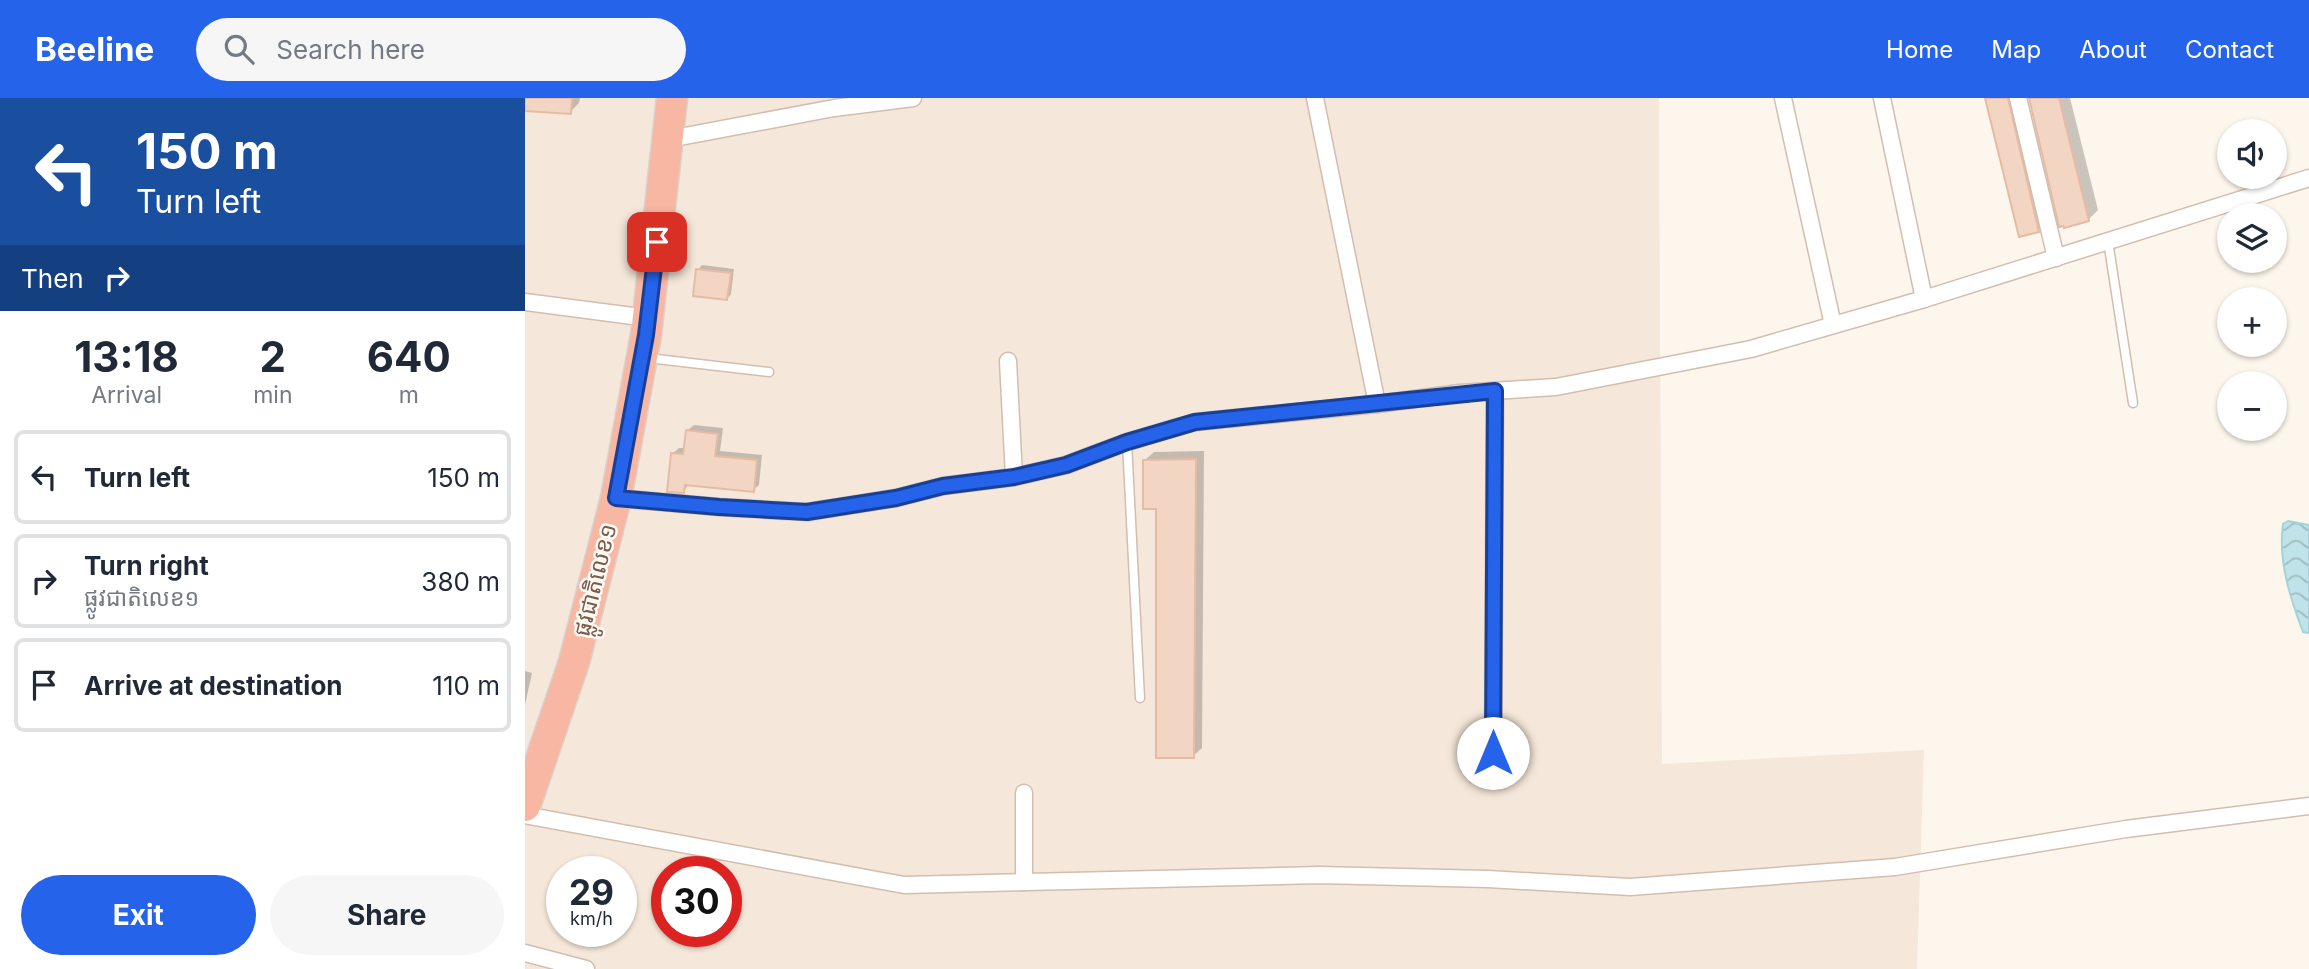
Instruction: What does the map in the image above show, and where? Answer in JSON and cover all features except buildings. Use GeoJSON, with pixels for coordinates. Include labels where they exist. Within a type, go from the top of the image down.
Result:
{"type":"FeatureCollection","features":[{"type":"Feature","properties":{"kind":"highway","name":"ផ្លូវជាតិលេខ១"},"geometry":{"type":"LineString","coordinates":[[528,787],[574,662],[616,498],[648,318],[672,98]]}},
{"type":"Feature","properties":{"kind":"street"},"geometry":{"type":"LineString","coordinates":[[669,139],[834,108],[913,98]]}},
{"type":"Feature","properties":{"kind":"street"},"geometry":{"type":"LineString","coordinates":[[1315,98],[1377,404]]}},
{"type":"Feature","properties":{"kind":"street"},"geometry":{"type":"LineString","coordinates":[[1783,98],[1833,325]]}},
{"type":"Feature","properties":{"kind":"street"},"geometry":{"type":"LineString","coordinates":[[1882,98],[1924,299]]}},
{"type":"Feature","properties":{"kind":"street"},"geometry":{"type":"LineString","coordinates":[[2018,98],[2056,258]]}},
{"type":"Feature","properties":{"kind":"street"},"geometry":{"type":"LineString","coordinates":[[616,498],[807,512],[896,498],[943,486],[1014,477],[1066,465],[1127,442],[1195,422],[1460,393],[1556,387],[1751,349],[1924,299],[2309,178]]}},
{"type":"Feature","properties":{"kind":"street"},"geometry":{"type":"LineString","coordinates":[[525,302],[648,318]]}},
{"type":"Feature","properties":{"kind":"street"},"geometry":{"type":"LineString","coordinates":[[1008,361],[1014,477]]}},
{"type":"Feature","properties":{"kind":"street"},"geometry":{"type":"LineString","coordinates":[[1493,753],[1495,391]]}},
{"type":"Feature","properties":{"kind":"street"},"geometry":{"type":"LineString","coordinates":[[1024,793],[1024,882]]}},
{"type":"Feature","properties":{"kind":"street"},"geometry":{"type":"LineString","coordinates":[[525,815],[904,885],[1319,875],[1488,879],[1630,887],[1895,867],[2126,829],[2309,806]]}},
{"type":"Feature","properties":{"kind":"street"},"geometry":{"type":"LineString","coordinates":[[525,953],[586,969]]}},
{"type":"Feature","properties":{"kind":"lane"},"geometry":{"type":"LineString","coordinates":[[2108,242],[2133,403]]}},
{"type":"Feature","properties":{"kind":"lane"},"geometry":{"type":"LineString","coordinates":[[642,357],[769,372]]}},
{"type":"Feature","properties":{"kind":"lane"},"geometry":{"type":"LineString","coordinates":[[1127,442],[1140,698]]}},
{"type":"Feature","properties":{"kind":"shaded area"},"geometry":{"type":"Polygon","coordinates":[[[525,98],[1659,98],[1662,764],[1924,750],[1917,969],[525,969],[525,98]]]}},
{"type":"Feature","properties":{"kind":"water"},"geometry":{"type":"Polygon","coordinates":[[[2288,521],[2309,525],[2309,633],[2303,632],[2284,566],[2283,524],[2288,521]]]}},
{"type":"Feature","properties":{"kind":"route"},"geometry":{"type":"LineString","coordinates":[[657,242],[646,335],[616,498],[807,512],[896,498],[943,486],[1014,477],[1066,465],[1127,442],[1195,422],[1495,391],[1493,753]]}}]}
